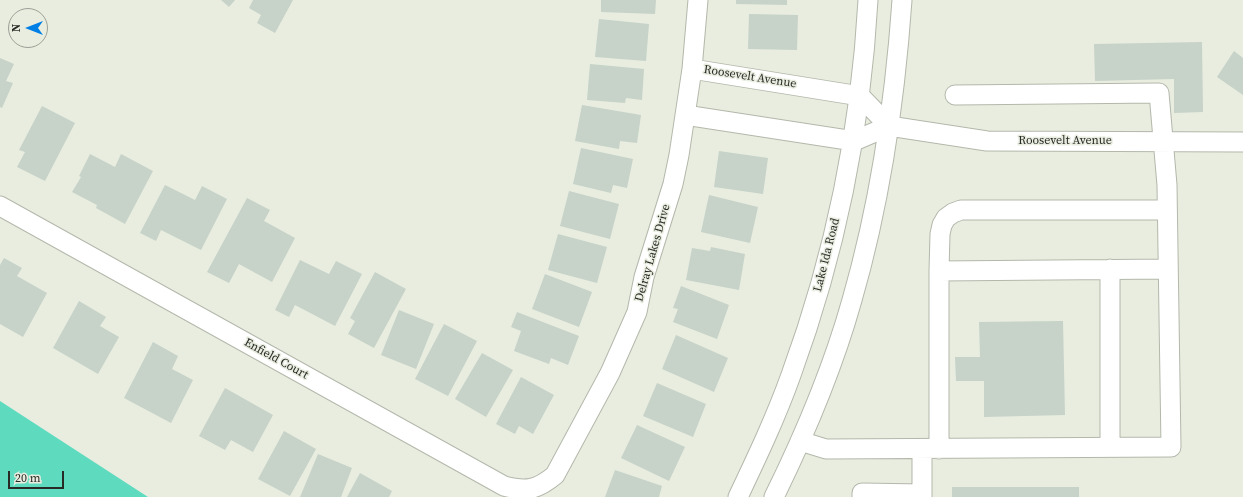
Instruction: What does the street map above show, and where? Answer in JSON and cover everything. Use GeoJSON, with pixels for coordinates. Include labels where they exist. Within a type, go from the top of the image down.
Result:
{"type":"FeatureCollection","features":[{"type":"Feature","properties":{"kind":"street","name":"Delray Lakes Drive"},"geometry":{"type":"LineString","coordinates":[[544,491],[579,432],[610,373],[637,312],[644,277],[673,184],[679,155],[692,68],[698,0]]}},
{"type":"Feature","properties":{"kind":"street","name":"Lake Ida Road"},"geometry":{"type":"LineString","coordinates":[[738,497],[774,418],[791,375],[819,288],[854,142],[866,43],[868,0]]}},
{"type":"Feature","properties":{"kind":"street"},"geometry":{"type":"LineString","coordinates":[[774,497],[800,441],[821,390],[852,301],[875,206],[889,126],[899,44],[902,0]]}},
{"type":"Feature","properties":{"kind":"street","name":"Roosevelt Avenue"},"geometry":{"type":"LineString","coordinates":[[692,68],[860,96]]}},
{"type":"Feature","properties":{"kind":"street"},"geometry":{"type":"LineString","coordinates":[[800,441],[826,449],[1171,447],[1167,185],[1159,93],[955,95]]}},
{"type":"Feature","properties":{"kind":"street"},"geometry":{"type":"LineString","coordinates":[[860,96],[889,126]]}},
{"type":"Feature","properties":{"kind":"street"},"geometry":{"type":"LineString","coordinates":[[685,115],[854,142],[889,126]]}},
{"type":"Feature","properties":{"kind":"street","name":"Roosevelt Avenue"},"geometry":{"type":"LineString","coordinates":[[889,126],[987,141],[1243,142]]}},
{"type":"Feature","properties":{"kind":"street","name":"Enfield Court"},"geometry":{"type":"LineString","coordinates":[[0,206],[504,486],[517,490],[544,491]]}},
{"type":"Feature","properties":{"kind":"street"},"geometry":{"type":"LineString","coordinates":[[862,497],[862,493],[922,495],[930,449],[940,234],[942,225],[946,218],[961,210],[1167,210]]}},
{"type":"Feature","properties":{"kind":"street"},"geometry":{"type":"LineString","coordinates":[[1110,269],[1110,447]]}},
{"type":"Feature","properties":{"kind":"street"},"geometry":{"type":"LineString","coordinates":[[939,271],[1168,269]]}},
{"type":"Feature","properties":{"kind":"shaded area"},"geometry":{"type":"Polygon","coordinates":[[[0,401],[148,497],[0,497],[0,401]]]}},
{"type":"Feature","properties":{"kind":"building"},"geometry":{"type":"Polygon","coordinates":[[[221,0],[235,0],[229,7],[221,0]]]}},
{"type":"Feature","properties":{"kind":"building"},"geometry":{"type":"Polygon","coordinates":[[[253,0],[293,0],[275,33],[257,23],[261,15],[249,8],[253,0]]]}},
{"type":"Feature","properties":{"kind":"building"},"geometry":{"type":"Polygon","coordinates":[[[601,0],[656,0],[655,14],[601,12],[601,0]]]}},
{"type":"Feature","properties":{"kind":"building"},"geometry":{"type":"Polygon","coordinates":[[[736,0],[787,0],[787,5],[736,4],[736,0]]]}},
{"type":"Feature","properties":{"kind":"building"},"geometry":{"type":"Polygon","coordinates":[[[749,14],[798,15],[797,50],[748,49],[749,14]]]}},
{"type":"Feature","properties":{"kind":"building"},"geometry":{"type":"Polygon","coordinates":[[[599,19],[649,24],[646,61],[595,57],[599,19]]]}},
{"type":"Feature","properties":{"kind":"building"},"geometry":{"type":"Polygon","coordinates":[[[1202,42],[1203,112],[1174,113],[1174,79],[1095,81],[1094,44],[1202,42]]]}},
{"type":"Feature","properties":{"kind":"building"},"geometry":{"type":"Polygon","coordinates":[[[1234,51],[1243,58],[1243,95],[1217,77],[1234,51]]]}},
{"type":"Feature","properties":{"kind":"building"},"geometry":{"type":"Polygon","coordinates":[[[0,58],[14,64],[6,81],[13,83],[2,108],[0,107],[0,58]]]}},
{"type":"Feature","properties":{"kind":"building"},"geometry":{"type":"Polygon","coordinates":[[[590,64],[644,69],[642,100],[626,98],[625,103],[587,100],[590,64]]]}},
{"type":"Feature","properties":{"kind":"building"},"geometry":{"type":"Polygon","coordinates":[[[582,105],[641,115],[637,143],[620,141],[619,149],[575,141],[582,105]]]}},
{"type":"Feature","properties":{"kind":"building"},"geometry":{"type":"Polygon","coordinates":[[[42,106],[75,123],[45,181],[17,167],[25,152],[19,150],[42,106]]]}},
{"type":"Feature","properties":{"kind":"building"},"geometry":{"type":"Polygon","coordinates":[[[581,148],[633,159],[627,188],[613,185],[611,193],[573,184],[581,148]]]}},
{"type":"Feature","properties":{"kind":"building"},"geometry":{"type":"Polygon","coordinates":[[[719,151],[768,158],[763,194],[714,187],[719,151]]]}},
{"type":"Feature","properties":{"kind":"building"},"geometry":{"type":"Polygon","coordinates":[[[90,154],[115,167],[121,154],[153,171],[125,224],[96,208],[97,205],[72,192],[81,177],[79,176],[90,154]]]}},
{"type":"Feature","properties":{"kind":"building"},"geometry":{"type":"Polygon","coordinates":[[[165,185],[195,200],[202,186],[227,199],[201,250],[161,230],[156,241],[140,233],[165,185]]]}},
{"type":"Feature","properties":{"kind":"building"},"geometry":{"type":"Polygon","coordinates":[[[569,191],[619,204],[610,239],[560,226],[569,191]]]}},
{"type":"Feature","properties":{"kind":"building"},"geometry":{"type":"Polygon","coordinates":[[[709,195],[758,207],[750,243],[701,232],[709,195]]]}},
{"type":"Feature","properties":{"kind":"building"},"geometry":{"type":"Polygon","coordinates":[[[247,198],[270,210],[264,221],[295,238],[272,282],[239,264],[229,283],[207,272],[247,198]]]}},
{"type":"Feature","properties":{"kind":"building"},"geometry":{"type":"Polygon","coordinates":[[[558,234],[607,247],[597,283],[548,270],[558,234]]]}},
{"type":"Feature","properties":{"kind":"building"},"geometry":{"type":"Polygon","coordinates":[[[711,247],[745,254],[739,290],[686,280],[692,248],[710,251],[711,247]]]}},
{"type":"Feature","properties":{"kind":"building"},"geometry":{"type":"Polygon","coordinates":[[[4,258],[22,268],[17,276],[47,293],[23,337],[0,324],[0,265],[4,258]]]}},
{"type":"Feature","properties":{"kind":"building"},"geometry":{"type":"Polygon","coordinates":[[[300,260],[329,274],[336,261],[362,274],[335,326],[295,305],[289,317],[275,310],[300,260]]]}},
{"type":"Feature","properties":{"kind":"building"},"geometry":{"type":"Polygon","coordinates":[[[375,272],[406,289],[374,348],[348,334],[355,321],[350,318],[375,272]]]}},
{"type":"Feature","properties":{"kind":"building"},"geometry":{"type":"Polygon","coordinates":[[[545,274],[592,292],[579,327],[532,309],[545,274]]]}},
{"type":"Feature","properties":{"kind":"building"},"geometry":{"type":"Polygon","coordinates":[[[681,286],[729,305],[717,339],[673,322],[678,309],[673,308],[681,286]]]}},
{"type":"Feature","properties":{"kind":"building"},"geometry":{"type":"Polygon","coordinates":[[[79,301],[106,317],[100,326],[119,337],[98,374],[53,348],[79,301]]]}},
{"type":"Feature","properties":{"kind":"building"},"geometry":{"type":"Polygon","coordinates":[[[399,310],[434,324],[416,369],[381,355],[399,310]]]}},
{"type":"Feature","properties":{"kind":"building"},"geometry":{"type":"Polygon","coordinates":[[[517,312],[579,336],[568,365],[551,358],[549,364],[514,351],[521,331],[511,327],[517,312]]]}},
{"type":"Feature","properties":{"kind":"building"},"geometry":{"type":"Polygon","coordinates":[[[1063,321],[1065,415],[984,417],[984,381],[956,381],[955,357],[980,357],[979,322],[1063,321]]]}},
{"type":"Feature","properties":{"kind":"building"},"geometry":{"type":"Polygon","coordinates":[[[444,324],[477,341],[448,396],[415,379],[444,324]]]}},
{"type":"Feature","properties":{"kind":"building"},"geometry":{"type":"Polygon","coordinates":[[[676,335],[728,358],[714,392],[662,369],[676,335]]]}},
{"type":"Feature","properties":{"kind":"building"},"geometry":{"type":"Polygon","coordinates":[[[153,342],[178,356],[172,369],[193,380],[171,423],[124,398],[153,342]]]}},
{"type":"Feature","properties":{"kind":"building"},"geometry":{"type":"Polygon","coordinates":[[[482,353],[513,370],[486,417],[455,399],[482,353]]]}},
{"type":"Feature","properties":{"kind":"building"},"geometry":{"type":"Polygon","coordinates":[[[521,377],[554,395],[533,434],[519,426],[515,434],[496,424],[521,377]]]}},
{"type":"Feature","properties":{"kind":"building"},"geometry":{"type":"Polygon","coordinates":[[[657,383],[706,404],[693,437],[643,416],[657,383]]]}},
{"type":"Feature","properties":{"kind":"building"},"geometry":{"type":"Polygon","coordinates":[[[225,388],[273,415],[253,452],[231,440],[225,450],[199,436],[225,388]]]}},
{"type":"Feature","properties":{"kind":"building"},"geometry":{"type":"Polygon","coordinates":[[[637,425],[685,447],[669,481],[621,458],[637,425]]]}},
{"type":"Feature","properties":{"kind":"building"},"geometry":{"type":"Polygon","coordinates":[[[284,431],[316,449],[290,496],[258,479],[284,431]]]}},
{"type":"Feature","properties":{"kind":"building"},"geometry":{"type":"Polygon","coordinates":[[[318,454],[352,468],[341,497],[300,497],[318,454]]]}},
{"type":"Feature","properties":{"kind":"building"},"geometry":{"type":"Polygon","coordinates":[[[615,470],[662,486],[659,497],[605,497],[615,470]]]}},
{"type":"Feature","properties":{"kind":"building"},"geometry":{"type":"Polygon","coordinates":[[[360,473],[392,491],[389,497],[347,497],[360,473]]]}},
{"type":"Feature","properties":{"kind":"building"},"geometry":{"type":"Polygon","coordinates":[[[952,487],[1079,487],[1079,497],[952,497],[952,487]]]}}]}
